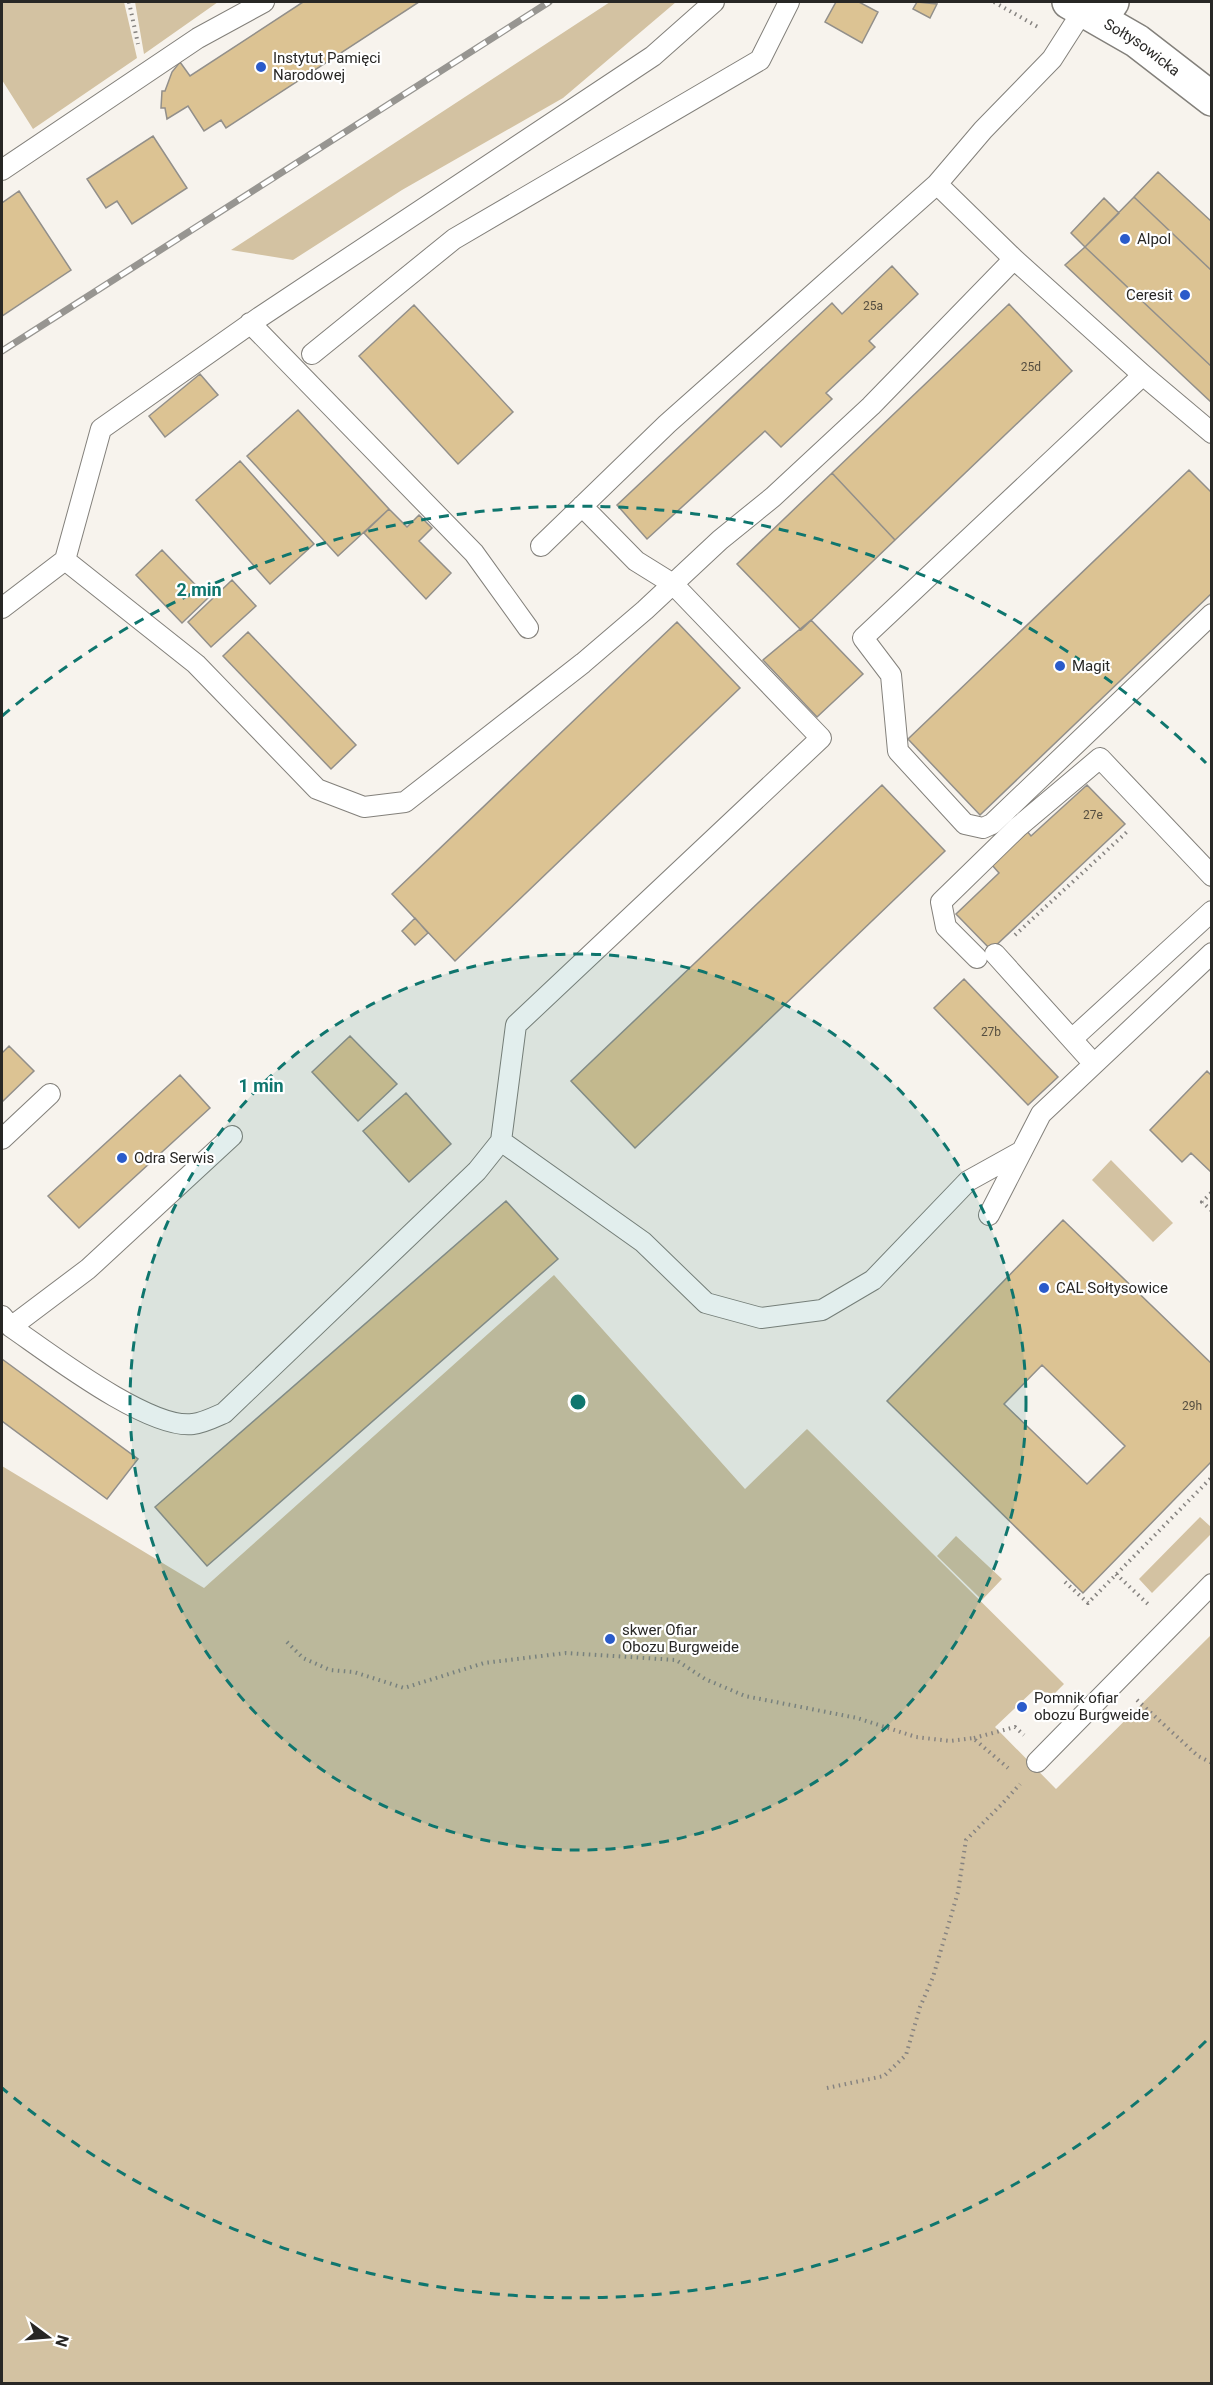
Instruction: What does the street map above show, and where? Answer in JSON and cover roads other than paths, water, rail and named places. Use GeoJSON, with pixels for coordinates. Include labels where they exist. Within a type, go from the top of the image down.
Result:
{"type":"FeatureCollection","features":[{"type":"Feature","properties":{"kind":"street","name":"Sołtysowicka"},"geometry":{"type":"LineString","coordinates":[[1091,8],[1137,40],[1212,99]]}},
{"type":"Feature","properties":{"kind":"lane"},"geometry":{"type":"LineString","coordinates":[[2,609],[65,560],[101,429],[250,323],[620,79],[653,56],[714,2]]}},
{"type":"Feature","properties":{"kind":"lane"},"geometry":{"type":"LineString","coordinates":[[312,354],[454,239],[760,60],[789,2]]}},
{"type":"Feature","properties":{"kind":"lane"},"geometry":{"type":"LineString","coordinates":[[2,170],[251,5]]}},
{"type":"Feature","properties":{"kind":"lane"},"geometry":{"type":"LineString","coordinates":[[541,546],[667,424],[937,184],[983,130],[1052,59],[1091,8]]}},
{"type":"Feature","properties":{"kind":"lane"},"geometry":{"type":"LineString","coordinates":[[937,184],[1014,259],[1143,375],[1212,433]]}},
{"type":"Feature","properties":{"kind":"lane"},"geometry":{"type":"LineString","coordinates":[[65,560],[196,664],[317,789],[364,807],[405,802],[583,663],[673,585],[871,406],[1014,259]]}},
{"type":"Feature","properties":{"kind":"lane"},"geometry":{"type":"LineString","coordinates":[[250,323],[474,553],[528,628]]}},
{"type":"Feature","properties":{"kind":"lane"},"geometry":{"type":"LineString","coordinates":[[1143,375],[863,638],[891,675],[898,751],[965,824],[983,828],[993,824],[1212,614]]}},
{"type":"Feature","properties":{"kind":"lane"},"geometry":{"type":"LineString","coordinates":[[232,1136],[88,1269],[6,1321],[112,1396],[161,1419],[193,1425],[224,1413],[477,1171],[501,1141],[516,1025],[821,738],[673,585],[636,561],[582,506]]}},
{"type":"Feature","properties":{"kind":"lane"},"geometry":{"type":"LineString","coordinates":[[1094,1064],[986,956],[946,927],[941,902],[1018,827],[1100,758],[1212,876]]}},
{"type":"Feature","properties":{"kind":"lane"},"geometry":{"type":"LineString","coordinates":[[1072,1040],[1212,911]]}},
{"type":"Feature","properties":{"kind":"lane"},"geometry":{"type":"LineString","coordinates":[[989,1215],[1041,1114],[1212,953]]}},
{"type":"Feature","properties":{"kind":"lane"},"geometry":{"type":"LineString","coordinates":[[2,1139],[50,1095]]}},
{"type":"Feature","properties":{"kind":"lane"},"geometry":{"type":"LineString","coordinates":[[501,1141],[643,1242],[706,1303],[761,1318],[822,1310],[873,1280],[969,1181],[1022,1151]]}},
{"type":"Feature","properties":{"kind":"lane"},"geometry":{"type":"LineString","coordinates":[[1037,1762],[1212,1584]]}},
{"type":"Feature","properties":{"kind":"railway"},"geometry":{"type":"LineString","coordinates":[[2,351],[549,2]]}},
{"type":"Feature","properties":{"kind":"place","name":"Instytut Pamięci Narodowej"},"geometry":{"type":"Point","coordinates":[261,67]}},
{"type":"Feature","properties":{"kind":"place","name":"Alpol"},"geometry":{"type":"Point","coordinates":[1125,239]}},
{"type":"Feature","properties":{"kind":"place","name":"Ceresit"},"geometry":{"type":"Point","coordinates":[1185,295]}},
{"type":"Feature","properties":{"kind":"place","name":"Magit"},"geometry":{"type":"Point","coordinates":[1060,666]}},
{"type":"Feature","properties":{"kind":"place","name":"Odra Serwis"},"geometry":{"type":"Point","coordinates":[122,1158]}},
{"type":"Feature","properties":{"kind":"place","name":"CAL Sołtysowice"},"geometry":{"type":"Point","coordinates":[1044,1288]}},
{"type":"Feature","properties":{"kind":"place","name":"skwer Ofiar Obozu Burgweide"},"geometry":{"type":"Point","coordinates":[610,1639]}},
{"type":"Feature","properties":{"kind":"place","name":"Pomnik ofiar obozu Burgweide"},"geometry":{"type":"Point","coordinates":[1022,1707]}}]}
